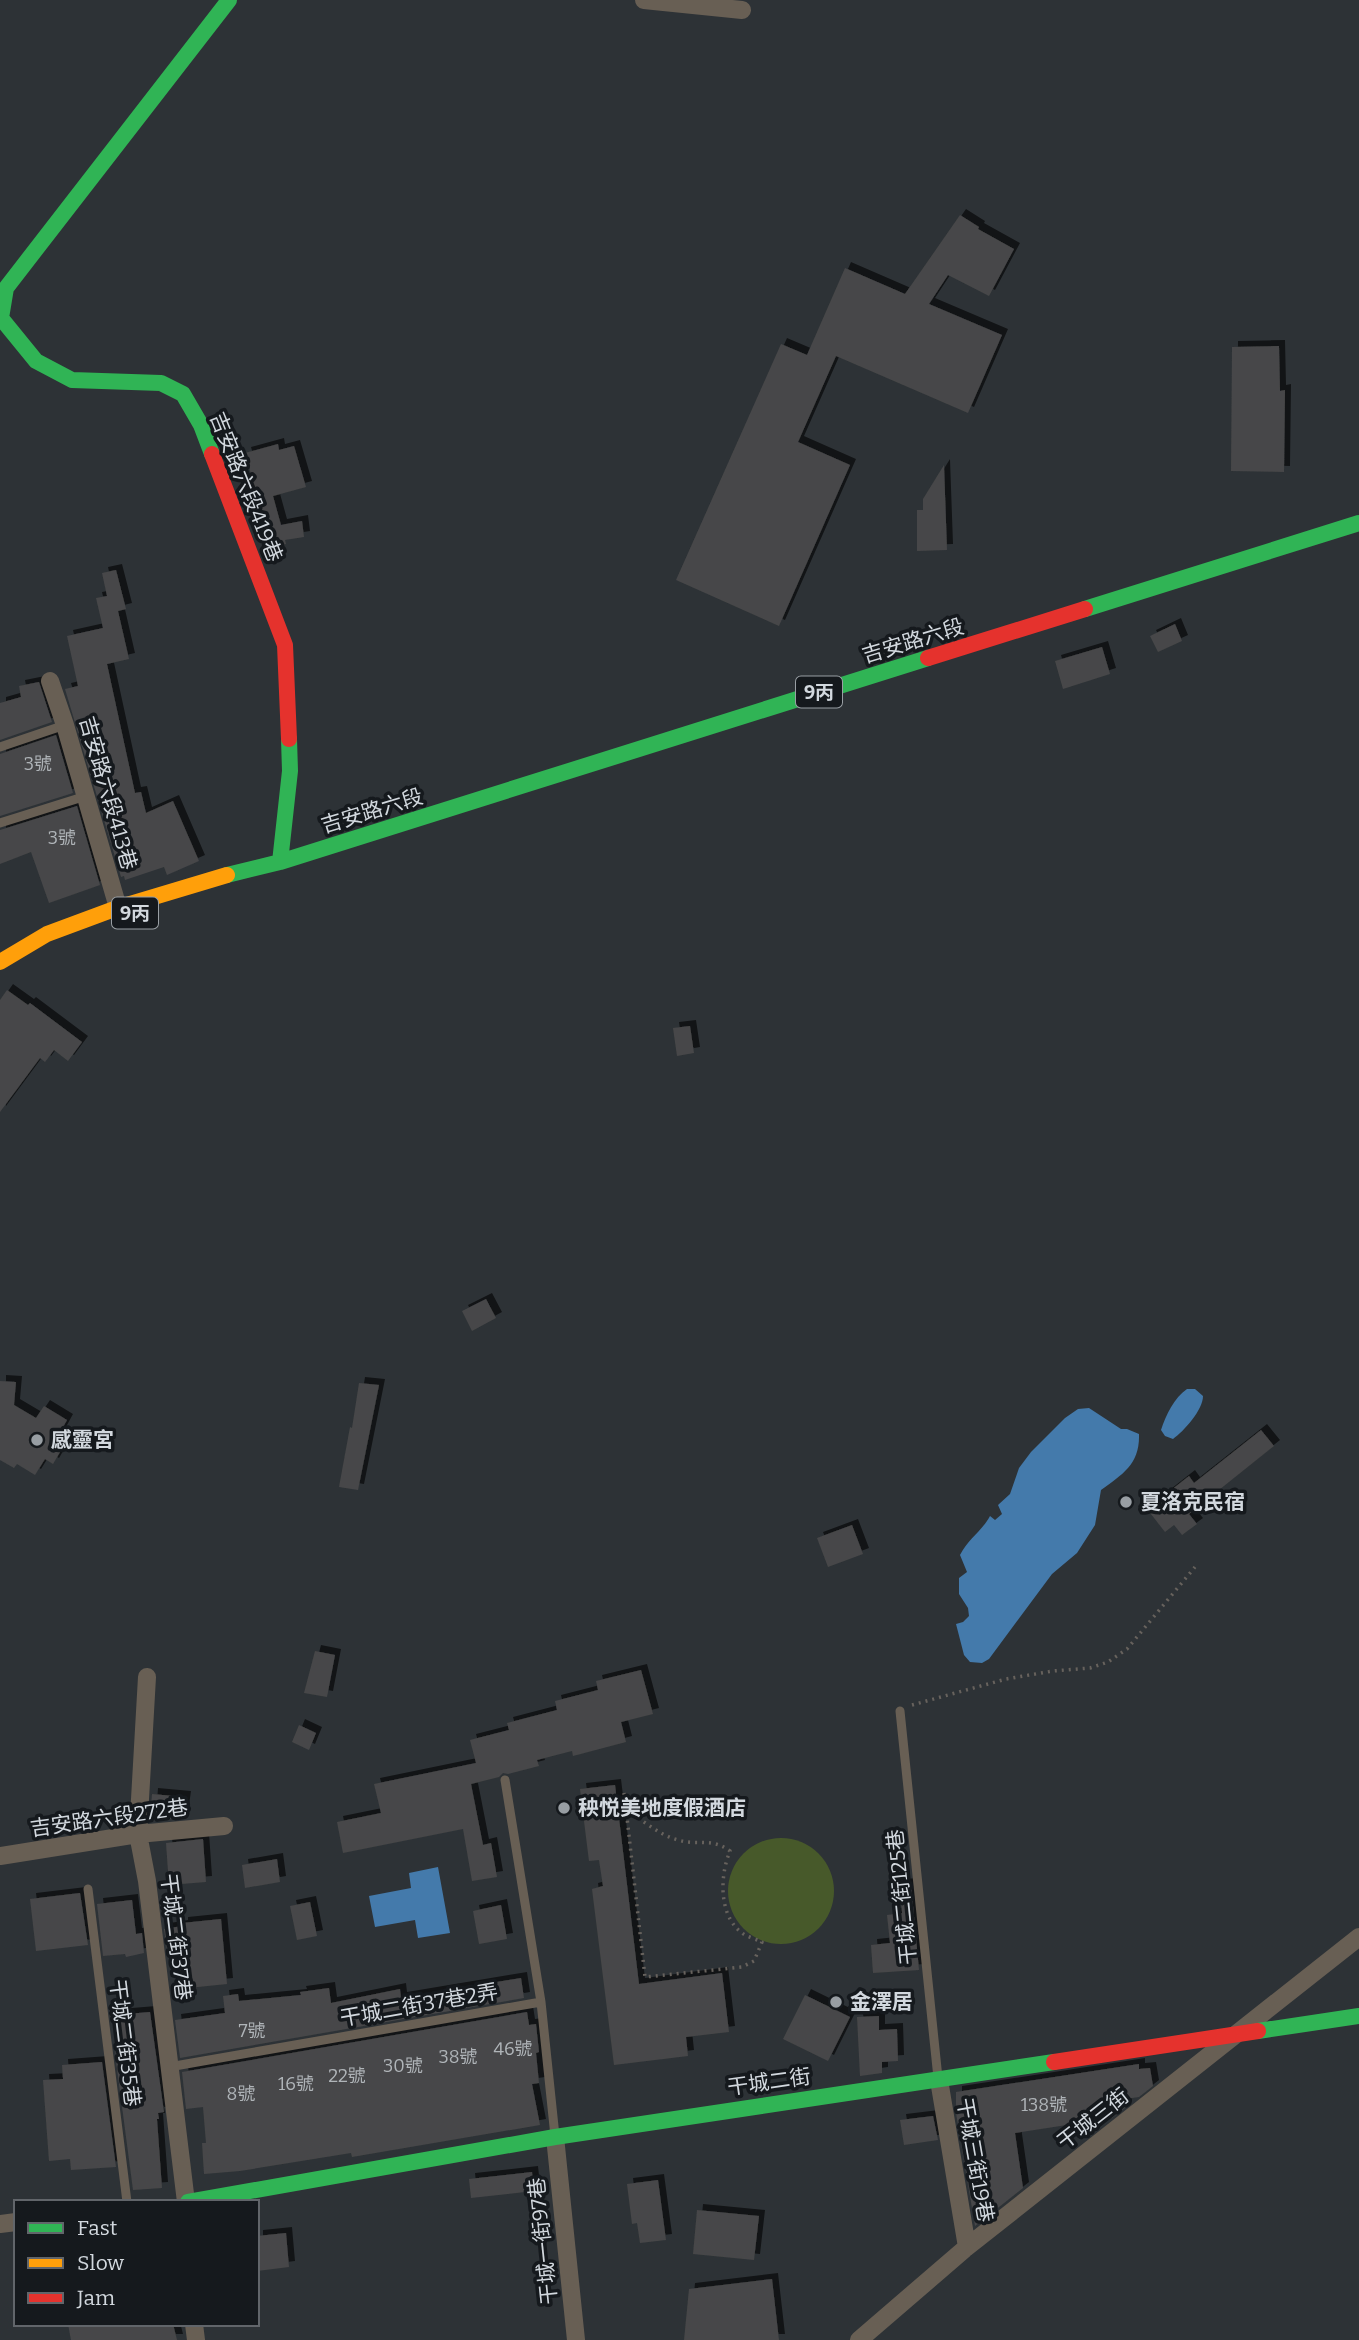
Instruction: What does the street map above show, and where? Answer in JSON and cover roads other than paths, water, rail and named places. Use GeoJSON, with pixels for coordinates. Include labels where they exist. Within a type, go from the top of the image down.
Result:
{"type":"FeatureCollection","features":[{"type":"Feature","properties":{"kind":"street","name":"吉安路六段419巷"},"geometry":{"type":"LineString","coordinates":[[229,0],[6,288],[1,318],[36,361],[72,380],[161,383],[183,394],[201,425],[285,645],[290,771],[280,862]]}},
{"type":"Feature","properties":{"kind":"street"},"geometry":{"type":"LineString","coordinates":[[644,0],[742,10]]}},
{"type":"Feature","properties":{"kind":"street","name":"吉安路六段"},"geometry":{"type":"LineString","coordinates":[[2,970],[47,934],[119,913],[253,867],[280,862],[1359,523]]}},
{"type":"Feature","properties":{"kind":"street","name":"吉安路六段413巷"},"geometry":{"type":"LineString","coordinates":[[50,681],[119,913]]}},
{"type":"Feature","properties":{"kind":"street","name":"干城二街37巷"},"geometry":{"type":"LineString","coordinates":[[148,1677],[138,1834],[147,1881],[187,2200]]}},
{"type":"Feature","properties":{"kind":"street","name":"吉安路六段272巷"},"geometry":{"type":"LineString","coordinates":[[0,1857],[138,1834],[224,1826]]}},
{"type":"Feature","properties":{"kind":"street","name":"干城三街"},"geometry":{"type":"LineString","coordinates":[[859,2340],[967,2248],[1359,1937]]}},
{"type":"Feature","properties":{"kind":"street","name":"干城二街"},"geometry":{"type":"LineString","coordinates":[[198,2200],[555,2137],[1359,2017]]}},
{"type":"Feature","properties":{"kind":"street","name":"干城三街19巷"},"geometry":{"type":"LineString","coordinates":[[939,2080],[967,2248]]}},
{"type":"Feature","properties":{"kind":"street","name":"干城一街97巷"},"geometry":{"type":"LineString","coordinates":[[555,2137],[576,2340]]}},
{"type":"Feature","properties":{"kind":"lane"},"geometry":{"type":"LineString","coordinates":[[0,747],[65,725]]}},
{"type":"Feature","properties":{"kind":"lane"},"geometry":{"type":"LineString","coordinates":[[0,823],[86,796]]}},
{"type":"Feature","properties":{"kind":"lane","name":"干城二街125巷"},"geometry":{"type":"LineString","coordinates":[[900,1711],[939,2080]]}},
{"type":"Feature","properties":{"kind":"lane"},"geometry":{"type":"LineString","coordinates":[[505,1780],[541,2002],[555,2137]]}},
{"type":"Feature","properties":{"kind":"lane","name":"干城二街35巷"},"geometry":{"type":"LineString","coordinates":[[88,1889],[127,2200]]}},
{"type":"Feature","properties":{"kind":"lane","name":"干城二街37巷2弄"},"geometry":{"type":"LineString","coordinates":[[169,2067],[541,2002]]}},
{"type":"Feature","properties":{"kind":"water"},"geometry":{"type":"Polygon","coordinates":[[[1187,1389],[1195,1389],[1203,1396],[1202,1402],[1192,1420],[1173,1439],[1165,1436],[1161,1430],[1171,1407],[1187,1389]]]}},
{"type":"Feature","properties":{"kind":"water"},"geometry":{"type":"Polygon","coordinates":[[[1089,1408],[1121,1429],[1139,1434],[1137,1453],[1129,1467],[1101,1490],[1095,1525],[1077,1553],[1052,1574],[989,1659],[982,1663],[970,1662],[964,1655],[956,1624],[969,1616],[968,1608],[959,1594],[959,1578],[967,1572],[960,1555],[990,1516],[995,1520],[1002,1514],[998,1505],[1010,1494],[1019,1468],[1031,1452],[1065,1418],[1078,1409],[1089,1408]]]}},
{"type":"Feature","properties":{"kind":"water"},"geometry":{"type":"Polygon","coordinates":[[[438,1867],[450,1933],[418,1938],[415,1920],[375,1927],[369,1896],[411,1888],[409,1873],[438,1867]]]}},
{"type":"Feature","properties":{"kind":"place","name":"感靈宮"},"geometry":{"type":"Point","coordinates":[37,1440]}},
{"type":"Feature","properties":{"kind":"place","name":"夏洛克民宿"},"geometry":{"type":"Point","coordinates":[1126,1502]}},
{"type":"Feature","properties":{"kind":"place","name":"秧悦美地度假酒店"},"geometry":{"type":"Point","coordinates":[564,1808]}},
{"type":"Feature","properties":{"kind":"place","name":"金澤居"},"geometry":{"type":"Point","coordinates":[836,2002]}}]}
